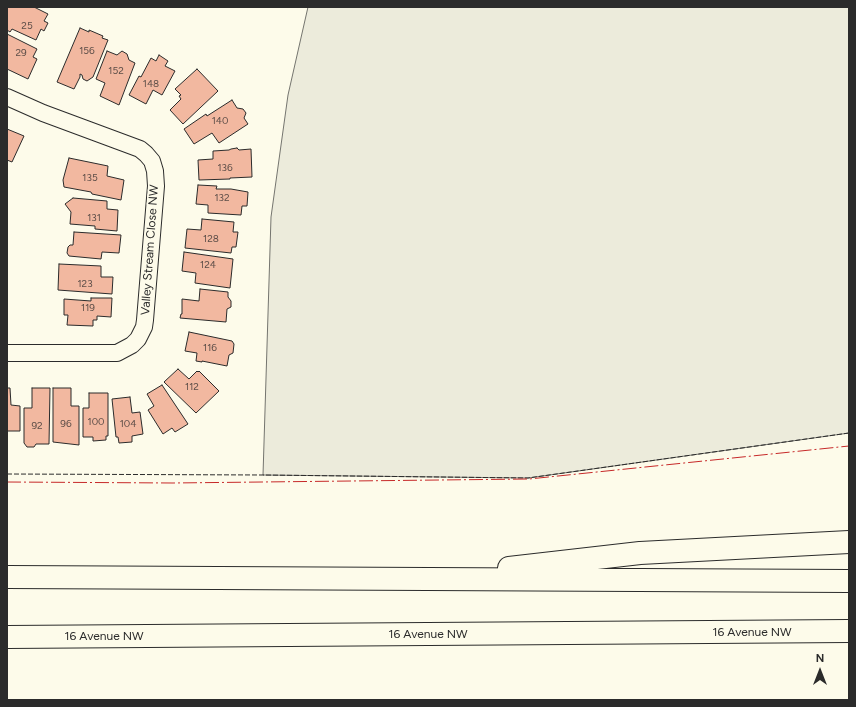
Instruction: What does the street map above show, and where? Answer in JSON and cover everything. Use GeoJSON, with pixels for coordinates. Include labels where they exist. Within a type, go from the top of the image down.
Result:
{"type":"FeatureCollection","features":[{"type":"Feature","properties":{"kind":"highway"},"geometry":{"type":"LineString","coordinates":[[403,579],[640,553],[849,542]]}},
{"type":"Feature","properties":{"kind":"highway"},"geometry":{"type":"LineString","coordinates":[[7,577],[849,581]]}},
{"type":"Feature","properties":{"kind":"highway","name":"16 Avenue NW"},"geometry":{"type":"LineString","coordinates":[[7,637],[849,631]]}},
{"type":"Feature","properties":{"kind":"street","name":"Valley Stream Close NW"},"geometry":{"type":"LineString","coordinates":[[7,97],[43,113],[140,149],[152,161],[155,171],[156,186],[145,320],[144,327],[138,339],[132,345],[117,353],[7,353]]}},
{"type":"Feature","properties":{"kind":"shaded area"},"geometry":{"type":"Polygon","coordinates":[[[308,7],[849,7],[849,433],[528,478],[263,475],[271,217],[288,95],[308,7]]]}},
{"type":"Feature","properties":{"kind":"building"},"geometry":{"type":"Polygon","coordinates":[[[7,7],[34,7],[48,14],[44,21],[48,23],[44,31],[41,29],[36,40],[12,29],[10,32],[7,30],[7,7]]]}},
{"type":"Feature","properties":{"kind":"building"},"geometry":{"type":"Polygon","coordinates":[[[80,28],[103,36],[102,38],[108,40],[93,77],[87,81],[83,79],[82,75],[80,74],[74,89],[57,82],[80,28]]]}},
{"type":"Feature","properties":{"kind":"building"},"geometry":{"type":"Polygon","coordinates":[[[7,34],[37,49],[33,57],[37,59],[28,79],[7,69],[7,34]]]}},
{"type":"Feature","properties":{"kind":"building"},"geometry":{"type":"Polygon","coordinates":[[[107,51],[117,55],[122,51],[127,54],[129,60],[135,63],[119,105],[100,96],[105,83],[96,79],[107,51]]]}},
{"type":"Feature","properties":{"kind":"building"},"geometry":{"type":"Polygon","coordinates":[[[159,55],[168,61],[165,66],[175,71],[162,95],[153,90],[146,104],[129,95],[151,58],[156,61],[159,55]]]}},
{"type":"Feature","properties":{"kind":"building"},"geometry":{"type":"Polygon","coordinates":[[[197,69],[218,91],[183,124],[170,110],[181,99],[179,96],[181,95],[175,89],[197,69]]]}},
{"type":"Feature","properties":{"kind":"building"},"geometry":{"type":"Polygon","coordinates":[[[232,100],[237,108],[243,109],[246,113],[244,118],[248,124],[219,143],[212,133],[194,144],[184,129],[206,114],[207,116],[232,100]]]}},
{"type":"Feature","properties":{"kind":"building"},"geometry":{"type":"Polygon","coordinates":[[[7,129],[24,136],[12,162],[7,160],[7,129]]]}},
{"type":"Feature","properties":{"kind":"building"},"geometry":{"type":"Polygon","coordinates":[[[237,148],[239,150],[251,149],[252,177],[199,180],[198,160],[213,159],[213,151],[237,148]]]}},
{"type":"Feature","properties":{"kind":"building"},"geometry":{"type":"Polygon","coordinates":[[[69,158],[108,166],[107,176],[124,180],[121,200],[64,187],[63,180],[69,158]]]}},
{"type":"Feature","properties":{"kind":"building"},"geometry":{"type":"Polygon","coordinates":[[[198,185],[217,186],[216,189],[231,189],[248,192],[247,206],[242,206],[241,215],[208,213],[208,205],[196,204],[198,185]]]}},
{"type":"Feature","properties":{"kind":"building"},"geometry":{"type":"Polygon","coordinates":[[[73,198],[107,201],[107,209],[118,210],[117,231],[95,229],[95,226],[70,224],[71,212],[65,204],[73,198]]]}},
{"type":"Feature","properties":{"kind":"building"},"geometry":{"type":"Polygon","coordinates":[[[202,219],[234,222],[233,232],[238,232],[236,247],[232,247],[231,253],[185,248],[187,229],[201,230],[202,219]]]}},
{"type":"Feature","properties":{"kind":"building"},"geometry":{"type":"Polygon","coordinates":[[[74,232],[121,235],[119,253],[102,252],[101,259],[69,256],[67,253],[68,247],[73,245],[74,232]]]}},
{"type":"Feature","properties":{"kind":"building"},"geometry":{"type":"Polygon","coordinates":[[[184,252],[233,259],[230,288],[195,283],[196,273],[182,271],[184,252]]]}},
{"type":"Feature","properties":{"kind":"building"},"geometry":{"type":"Polygon","coordinates":[[[59,264],[101,266],[101,277],[113,277],[112,294],[58,290],[59,264]]]}},
{"type":"Feature","properties":{"kind":"building"},"geometry":{"type":"Polygon","coordinates":[[[200,289],[228,292],[231,307],[227,309],[226,322],[180,318],[182,314],[182,299],[199,301],[200,289]]]}},
{"type":"Feature","properties":{"kind":"building"},"geometry":{"type":"Polygon","coordinates":[[[91,298],[112,298],[111,317],[97,316],[97,320],[93,320],[93,326],[67,325],[68,315],[64,315],[64,299],[91,301],[91,298]]]}},
{"type":"Feature","properties":{"kind":"building"},"geometry":{"type":"Polygon","coordinates":[[[189,332],[232,341],[234,344],[233,353],[229,355],[227,366],[196,361],[197,353],[185,351],[189,332]]]}},
{"type":"Feature","properties":{"kind":"building"},"geometry":{"type":"Polygon","coordinates":[[[178,369],[189,379],[197,371],[199,371],[219,391],[196,413],[164,382],[178,369]]]}},
{"type":"Feature","properties":{"kind":"building"},"geometry":{"type":"Polygon","coordinates":[[[162,385],[188,424],[175,432],[172,428],[163,434],[148,410],[154,406],[147,394],[162,385]]]}},
{"type":"Feature","properties":{"kind":"building"},"geometry":{"type":"Polygon","coordinates":[[[7,388],[10,388],[11,405],[20,406],[20,431],[7,431],[7,388]]]}},
{"type":"Feature","properties":{"kind":"building"},"geometry":{"type":"Polygon","coordinates":[[[32,388],[50,388],[49,444],[36,444],[34,447],[27,447],[24,443],[24,408],[32,408],[32,388]]]}},
{"type":"Feature","properties":{"kind":"building"},"geometry":{"type":"Polygon","coordinates":[[[53,388],[71,388],[71,406],[79,406],[79,445],[53,442],[53,388]]]}},
{"type":"Feature","properties":{"kind":"building"},"geometry":{"type":"Polygon","coordinates":[[[89,393],[108,393],[108,436],[106,436],[106,440],[93,441],[93,437],[83,437],[83,408],[89,408],[89,393]]]}},
{"type":"Feature","properties":{"kind":"building"},"geometry":{"type":"Polygon","coordinates":[[[130,397],[132,413],[140,412],[143,434],[132,436],[132,442],[119,443],[118,437],[116,437],[112,399],[130,397]]]}},
{"type":"Feature","properties":{"kind":"fence"},"geometry":{"type":"LineString","coordinates":[[7,474],[528,478],[849,433]]}},
{"type":"Feature","properties":{"kind":"power"},"geometry":{"type":"LineString","coordinates":[[7,482],[173,483],[529,479],[849,446]]}}]}
